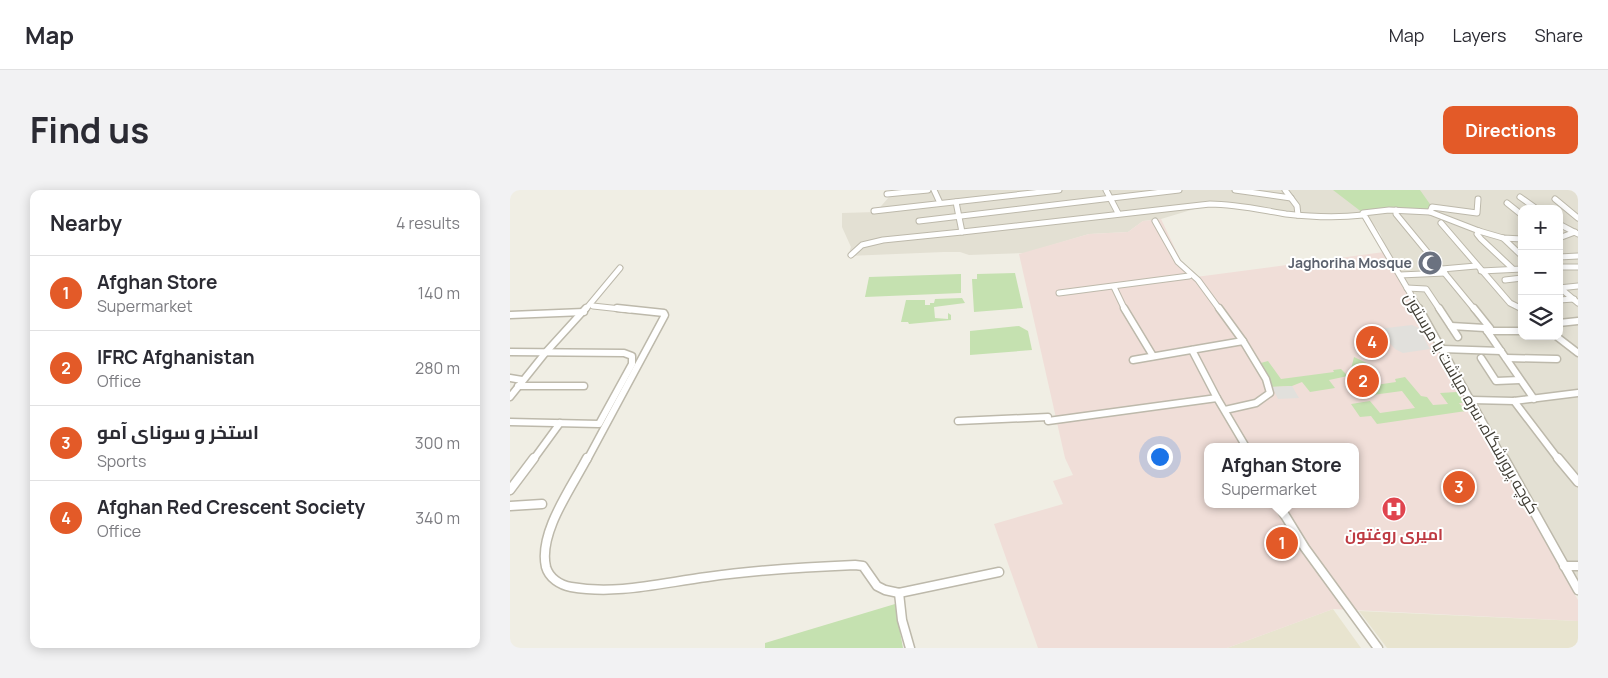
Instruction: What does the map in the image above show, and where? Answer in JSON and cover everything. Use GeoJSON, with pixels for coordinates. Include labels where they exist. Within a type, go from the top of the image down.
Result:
{"type":"FeatureCollection","features":[{"type":"Feature","properties":{"kind":"street"},"geometry":{"type":"LineString","coordinates":[[887,194],[928,190]]}},
{"type":"Feature","properties":{"kind":"street"},"geometry":{"type":"LineString","coordinates":[[934,190],[940,202]]}},
{"type":"Feature","properties":{"kind":"street"},"geometry":{"type":"LineString","coordinates":[[874,210],[1059,190]]}},
{"type":"Feature","properties":{"kind":"street"},"geometry":{"type":"LineString","coordinates":[[1106,190],[1118,213]]}},
{"type":"Feature","properties":{"kind":"street"},"geometry":{"type":"LineString","coordinates":[[919,221],[1179,190]]}},
{"type":"Feature","properties":{"kind":"street"},"geometry":{"type":"LineString","coordinates":[[1235,190],[1290,198]]}},
{"type":"Feature","properties":{"kind":"street"},"geometry":{"type":"LineString","coordinates":[[1285,190],[1297,206],[1298,215]]}},
{"type":"Feature","properties":{"kind":"street"},"geometry":{"type":"LineString","coordinates":[[1520,197],[1532,205]]}},
{"type":"Feature","properties":{"kind":"street"},"geometry":{"type":"LineString","coordinates":[[1430,212],[1432,207],[1477,213],[1478,199]]}},
{"type":"Feature","properties":{"kind":"street"},"geometry":{"type":"LineString","coordinates":[[1555,199],[1578,218]]}},
{"type":"Feature","properties":{"kind":"street"},"geometry":{"type":"LineString","coordinates":[[956,202],[962,232]]}},
{"type":"Feature","properties":{"kind":"street"},"geometry":{"type":"LineString","coordinates":[[851,255],[862,245],[1118,213],[1228,203],[1298,215],[1349,217],[1364,216],[1363,213],[1380,210],[1430,212],[1479,231],[1503,238],[1518,239]]}},
{"type":"Feature","properties":{"kind":"street"},"geometry":{"type":"LineString","coordinates":[[1507,203],[1518,213]]}},
{"type":"Feature","properties":{"kind":"street"},"geometry":{"type":"LineString","coordinates":[[1396,210],[1396,214],[1490,328],[1486,329]]}},
{"type":"Feature","properties":{"kind":"street","name":"کوچه پرورشگاه، سره میاشت یا مرستون"},"geometry":{"type":"LineString","coordinates":[[1364,216],[1370,222],[1472,400],[1578,590]]}},
{"type":"Feature","properties":{"kind":"street"},"geometry":{"type":"LineString","coordinates":[[1155,221],[1178,263],[1189,276],[1198,280],[1243,341],[1266,379],[1270,393],[1267,398],[1225,410]]}},
{"type":"Feature","properties":{"kind":"street"},"geometry":{"type":"LineString","coordinates":[[1441,223],[1476,266],[1510,303],[1518,307]]}},
{"type":"Feature","properties":{"kind":"street"},"geometry":{"type":"LineString","coordinates":[[1563,227],[1570,231],[1577,232]]}},
{"type":"Feature","properties":{"kind":"street"},"geometry":{"type":"LineString","coordinates":[[1479,231],[1478,234],[1481,239],[1512,269]]}},
{"type":"Feature","properties":{"kind":"street"},"geometry":{"type":"LineString","coordinates":[[1563,237],[1577,232]]}},
{"type":"Feature","properties":{"kind":"street"},"geometry":{"type":"LineString","coordinates":[[1503,238],[1518,252]]}},
{"type":"Feature","properties":{"kind":"street"},"geometry":{"type":"LineString","coordinates":[[1563,257],[1578,256]]}},
{"type":"Feature","properties":{"kind":"street"},"geometry":{"type":"LineString","coordinates":[[1400,275],[1476,266]]}},
{"type":"Feature","properties":{"kind":"street"},"geometry":{"type":"LineString","coordinates":[[1563,267],[1578,266]]}},
{"type":"Feature","properties":{"kind":"street"},"geometry":{"type":"LineString","coordinates":[[510,397],[546,352],[584,312],[620,268]]}},
{"type":"Feature","properties":{"kind":"street"},"geometry":{"type":"LineString","coordinates":[[1481,271],[1518,269]]}},
{"type":"Feature","properties":{"kind":"street"},"geometry":{"type":"LineString","coordinates":[[1059,293],[1189,276]]}},
{"type":"Feature","properties":{"kind":"street"},"geometry":{"type":"LineString","coordinates":[[1504,280],[1518,278]]}},
{"type":"Feature","properties":{"kind":"street"},"geometry":{"type":"LineString","coordinates":[[1563,288],[1578,286]]}},
{"type":"Feature","properties":{"kind":"street"},"geometry":{"type":"LineString","coordinates":[[1114,287],[1124,310],[1153,356]]}},
{"type":"Feature","properties":{"kind":"street"},"geometry":{"type":"LineString","coordinates":[[1407,288],[1426,289],[1458,338]]}},
{"type":"Feature","properties":{"kind":"street"},"geometry":{"type":"LineString","coordinates":[[1563,291],[1578,303]]}},
{"type":"Feature","properties":{"kind":"street"},"geometry":{"type":"LineString","coordinates":[[592,306],[664,313],[665,315],[553,522],[546,543],[546,567],[553,580],[568,587],[610,590],[636,589],[707,578],[805,567],[863,566],[878,588],[887,592],[899,593],[999,572]]}},
{"type":"Feature","properties":{"kind":"street"},"geometry":{"type":"LineString","coordinates":[[510,315],[584,312]]}},
{"type":"Feature","properties":{"kind":"street"},"geometry":{"type":"LineString","coordinates":[[1563,323],[1578,321]]}},
{"type":"Feature","properties":{"kind":"street"},"geometry":{"type":"LineString","coordinates":[[1451,326],[1518,331]]}},
{"type":"Feature","properties":{"kind":"street"},"geometry":{"type":"LineString","coordinates":[[1486,329],[1534,399]]}},
{"type":"Feature","properties":{"kind":"street"},"geometry":{"type":"LineString","coordinates":[[1561,340],[1578,353]]}},
{"type":"Feature","properties":{"kind":"street"},"geometry":{"type":"LineString","coordinates":[[1133,360],[1243,341]]}},
{"type":"Feature","properties":{"kind":"street"},"geometry":{"type":"LineString","coordinates":[[1442,349],[1501,351]]}},
{"type":"Feature","properties":{"kind":"street"},"geometry":{"type":"LineString","coordinates":[[1192,350],[1244,443]]}},
{"type":"Feature","properties":{"kind":"street"},"geometry":{"type":"LineString","coordinates":[[510,352],[624,353],[632,356],[632,364],[599,424],[510,422]]}},
{"type":"Feature","properties":{"kind":"street"},"geometry":{"type":"LineString","coordinates":[[1481,358],[1496,381],[1520,380]]}},
{"type":"Feature","properties":{"kind":"street"},"geometry":{"type":"LineString","coordinates":[[1506,358],[1557,359]]}},
{"type":"Feature","properties":{"kind":"street"},"geometry":{"type":"LineString","coordinates":[[510,378],[520,383],[584,386]]}},
{"type":"Feature","properties":{"kind":"street"},"geometry":{"type":"LineString","coordinates":[[1472,400],[1514,401],[1578,392]]}},
{"type":"Feature","properties":{"kind":"street"},"geometry":{"type":"LineString","coordinates":[[958,421],[1048,419],[1217,398]]}},
{"type":"Feature","properties":{"kind":"street"},"geometry":{"type":"LineString","coordinates":[[1514,401],[1537,433],[1578,482]]}},
{"type":"Feature","properties":{"kind":"street"},"geometry":{"type":"LineString","coordinates":[[510,490],[560,423]]}},
{"type":"Feature","properties":{"kind":"street"},"geometry":{"type":"LineString","coordinates":[[510,506],[542,504]]}},
{"type":"Feature","properties":{"kind":"street"},"geometry":{"type":"LineString","coordinates":[[1280,508],[1305,548],[1378,648]]}},
{"type":"Feature","properties":{"kind":"street"},"geometry":{"type":"LineString","coordinates":[[1564,566],[1578,566]]}},
{"type":"Feature","properties":{"kind":"street"},"geometry":{"type":"LineString","coordinates":[[899,593],[902,620],[910,648]]}},
{"type":"Feature","properties":{"kind":"shaded area"},"geometry":{"type":"Polygon","coordinates":[[[895,190],[1578,190],[1578,580],[1468,387],[1433,331],[1402,273],[1389,257],[1380,233],[1371,221],[1365,217],[1354,219],[1292,217],[1236,205],[1201,207],[1161,219],[1143,221],[1128,232],[1089,234],[1025,253],[969,255],[960,252],[944,252],[848,256],[851,247],[842,227],[842,213],[876,212],[895,190]]]}},
{"type":"Feature","properties":{"kind":"shaded area"},"geometry":{"type":"Polygon","coordinates":[[[1161,219],[1183,265],[1196,277],[1384,252],[1426,323],[1578,600],[1578,621],[1333,609],[1227,648],[1038,648],[994,524],[1063,504],[1053,481],[1073,475],[1065,458],[1019,254],[1089,234],[1128,232],[1143,221],[1161,219]]]}},
{"type":"Feature","properties":{"kind":"shaded area"},"geometry":{"type":"Polygon","coordinates":[[[1412,325],[1419,328],[1430,349],[1403,353],[1395,349],[1378,329],[1412,325]]]}},
{"type":"Feature","properties":{"kind":"shaded area"},"geometry":{"type":"Polygon","coordinates":[[[1292,386],[1299,398],[1278,399],[1272,387],[1292,386]]]}},
{"type":"Feature","properties":{"kind":"shaded area"},"geometry":{"type":"Polygon","coordinates":[[[1333,609],[1361,648],[1227,648],[1333,609]]]}},
{"type":"Feature","properties":{"kind":"shaded area"},"geometry":{"type":"Polygon","coordinates":[[[1359,611],[1578,621],[1578,648],[1387,648],[1359,611]]]}},
{"type":"Feature","properties":{"kind":"green space"},"geometry":{"type":"Polygon","coordinates":[[[1333,190],[1420,190],[1432,207],[1430,212],[1389,210],[1363,213],[1333,190]]]}},
{"type":"Feature","properties":{"kind":"green space"},"geometry":{"type":"Polygon","coordinates":[[[1015,273],[1023,308],[974,312],[972,279],[977,279],[977,274],[1015,273]]]}},
{"type":"Feature","properties":{"kind":"green space"},"geometry":{"type":"Polygon","coordinates":[[[961,274],[961,293],[865,297],[869,277],[961,274]]]}},
{"type":"Feature","properties":{"kind":"green space"},"geometry":{"type":"Polygon","coordinates":[[[962,298],[965,303],[934,307],[935,318],[948,319],[948,313],[951,315],[951,320],[909,324],[908,322],[901,322],[906,300],[925,300],[925,305],[930,305],[930,303],[934,303],[935,299],[962,298]]]}},
{"type":"Feature","properties":{"kind":"green space"},"geometry":{"type":"Polygon","coordinates":[[[1019,326],[1028,331],[1032,350],[970,355],[970,331],[1019,326]]]}},
{"type":"Feature","properties":{"kind":"green space"},"geometry":{"type":"Polygon","coordinates":[[[1354,357],[1373,366],[1377,370],[1355,374],[1351,369],[1354,357]]]}},
{"type":"Feature","properties":{"kind":"green space"},"geometry":{"type":"Polygon","coordinates":[[[1268,361],[1281,379],[1334,372],[1333,370],[1341,369],[1348,376],[1329,380],[1335,388],[1310,392],[1302,382],[1292,386],[1269,387],[1257,364],[1268,361]]]}},
{"type":"Feature","properties":{"kind":"green space"},"geometry":{"type":"Polygon","coordinates":[[[1405,377],[1421,396],[1427,397],[1433,405],[1448,404],[1440,393],[1457,392],[1465,403],[1459,403],[1466,411],[1377,424],[1371,416],[1360,417],[1351,404],[1370,401],[1380,413],[1415,408],[1402,391],[1365,396],[1361,391],[1364,391],[1362,387],[1396,382],[1395,379],[1405,377]]]}},
{"type":"Feature","properties":{"kind":"green space"},"geometry":{"type":"Polygon","coordinates":[[[895,604],[903,648],[765,648],[765,643],[895,604]]]}},
{"type":"Feature","properties":{"kind":"place","name":"Jaghoriha Mosque"},"geometry":{"type":"Point","coordinates":[1430,263]}},
{"type":"Feature","properties":{"kind":"place","name":"Afghan Red Crescent Society"},"geometry":{"type":"Point","coordinates":[1372,342]}},
{"type":"Feature","properties":{"kind":"place","name":"IFRC Afghanistan"},"geometry":{"type":"Point","coordinates":[1363,381]}},
{"type":"Feature","properties":{"kind":"place","name":"استخر و سونای آمو"},"geometry":{"type":"Point","coordinates":[1459,487]}},
{"type":"Feature","properties":{"kind":"place","name":"امیری روغتون"},"geometry":{"type":"Point","coordinates":[1394,509]}},
{"type":"Feature","properties":{"kind":"place","name":"Afghan Store"},"geometry":{"type":"Point","coordinates":[1282,543]}}]}
